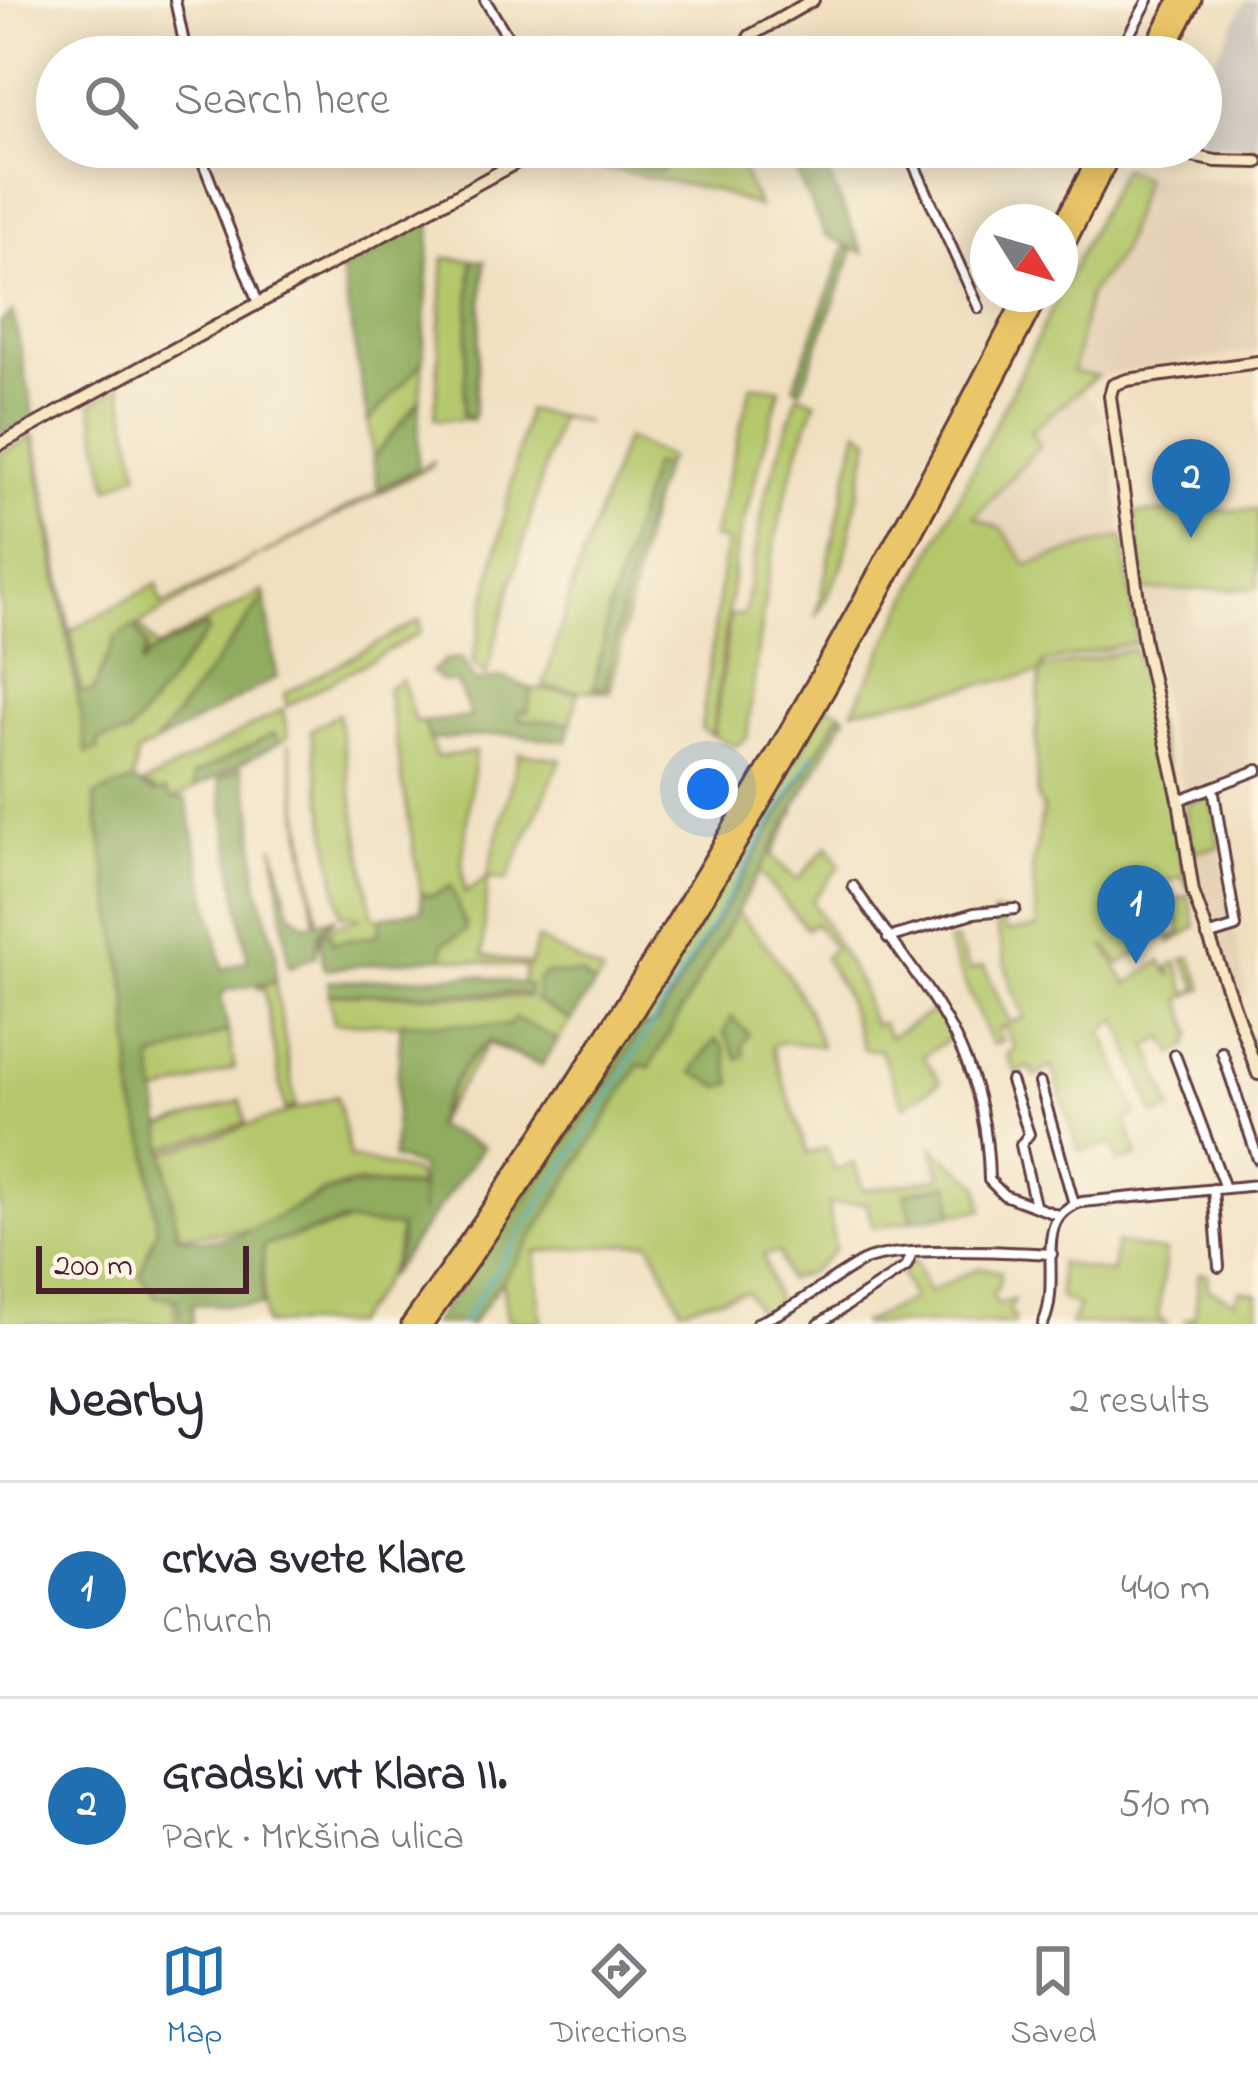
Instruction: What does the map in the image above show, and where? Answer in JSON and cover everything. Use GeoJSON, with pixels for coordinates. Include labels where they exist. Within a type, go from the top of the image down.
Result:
{"type":"FeatureCollection","features":[{"type":"Feature","properties":{"kind":"highway"},"geometry":{"type":"LineString","coordinates":[[1159,36],[1178,0]]}},
{"type":"Feature","properties":{"kind":"highway"},"geometry":{"type":"LineString","coordinates":[[1174,36],[1193,0]]}},
{"type":"Feature","properties":{"kind":"highway"},"geometry":{"type":"LineString","coordinates":[[1072,204],[1091,168]]}},
{"type":"Feature","properties":{"kind":"highway"},"geometry":{"type":"LineString","coordinates":[[1078,221],[1105,168]]}},
{"type":"Feature","properties":{"kind":"highway"},"geometry":{"type":"LineString","coordinates":[[410,1324],[591,1057],[717,855],[848,627],[1015,312]]}},
{"type":"Feature","properties":{"kind":"highway"},"geometry":{"type":"LineString","coordinates":[[424,1324],[590,1083],[717,881],[860,633],[1030,312]]}},
{"type":"Feature","properties":{"kind":"street"},"geometry":{"type":"LineString","coordinates":[[176,0],[183,36]]}},
{"type":"Feature","properties":{"kind":"street"},"geometry":{"type":"LineString","coordinates":[[485,0],[507,36]]}},
{"type":"Feature","properties":{"kind":"street"},"geometry":{"type":"LineString","coordinates":[[750,36],[813,0]]}},
{"type":"Feature","properties":{"kind":"street"},"geometry":{"type":"LineString","coordinates":[[1128,36],[1148,0]]}},
{"type":"Feature","properties":{"kind":"street"},"geometry":{"type":"LineString","coordinates":[[1222,161],[1258,161]]}},
{"type":"Feature","properties":{"kind":"street"},"geometry":{"type":"LineString","coordinates":[[204,168],[258,304]]}},
{"type":"Feature","properties":{"kind":"street"},"geometry":{"type":"LineString","coordinates":[[0,443],[507,168]]}},
{"type":"Feature","properties":{"kind":"street"},"geometry":{"type":"LineString","coordinates":[[918,168],[970,287]]}},
{"type":"Feature","properties":{"kind":"street"},"geometry":{"type":"LineString","coordinates":[[1258,362],[1127,380],[1113,386],[1110,396],[1144,644],[1205,936],[1231,988],[1258,1074]]}},
{"type":"Feature","properties":{"kind":"street"},"geometry":{"type":"LineString","coordinates":[[1179,800],[1258,770]]}},
{"type":"Feature","properties":{"kind":"street"},"geometry":{"type":"LineString","coordinates":[[1205,936],[1236,927],[1213,787]]}},
{"type":"Feature","properties":{"kind":"street"},"geometry":{"type":"LineString","coordinates":[[853,886],[939,1005],[978,1086],[988,1124],[989,1180],[1004,1195],[1055,1214],[1074,1204],[1258,1185]]}},
{"type":"Feature","properties":{"kind":"street"},"geometry":{"type":"LineString","coordinates":[[889,938],[974,913],[1015,909]]}},
{"type":"Feature","properties":{"kind":"street"},"geometry":{"type":"LineString","coordinates":[[1222,1052],[1258,1159]]}},
{"type":"Feature","properties":{"kind":"street"},"geometry":{"type":"LineString","coordinates":[[1175,1055],[1225,1188]]}},
{"type":"Feature","properties":{"kind":"street"},"geometry":{"type":"LineString","coordinates":[[1011,1081],[1029,1134],[1021,1145],[1035,1207]]}},
{"type":"Feature","properties":{"kind":"street"},"geometry":{"type":"LineString","coordinates":[[1040,1083],[1074,1204]]}},
{"type":"Feature","properties":{"kind":"street"},"geometry":{"type":"LineString","coordinates":[[1213,1189],[1219,1267]]}},
{"type":"Feature","properties":{"kind":"street"},"geometry":{"type":"LineString","coordinates":[[1043,1324],[1053,1296],[1055,1214]]}},
{"type":"Feature","properties":{"kind":"street"},"geometry":{"type":"LineString","coordinates":[[757,1323],[796,1309],[867,1259],[951,1250],[1052,1254]]}},
{"type":"Feature","properties":{"kind":"street"},"geometry":{"type":"LineString","coordinates":[[819,1324],[906,1267],[911,1256]]}},
{"type":"Feature","properties":{"kind":"shaded area"},"geometry":{"type":"Polygon","coordinates":[[[1246,0],[1258,0],[1258,148],[1222,145],[1222,45],[1246,0]]]}},
{"type":"Feature","properties":{"kind":"shaded area"},"geometry":{"type":"Polygon","coordinates":[[[1144,178],[1258,182],[1258,350],[1097,376],[1073,373],[1089,293],[1120,254],[1144,178]]]}},
{"type":"Feature","properties":{"kind":"shaded area"},"geometry":{"type":"Polygon","coordinates":[[[1082,389],[1103,416],[1090,428],[1113,460],[1123,536],[1027,566],[1003,530],[975,517],[1040,445],[1030,432],[1082,389]]]}},
{"type":"Feature","properties":{"kind":"shaded area"},"geometry":{"type":"Polygon","coordinates":[[[1191,593],[1192,623],[1245,622],[1247,770],[1185,795],[1164,720],[1143,594],[1191,593]]]}},
{"type":"Feature","properties":{"kind":"shaded area"},"geometry":{"type":"Polygon","coordinates":[[[1220,847],[1247,995],[1239,997],[1204,925],[1190,852],[1220,847]]]}},
{"type":"Feature","properties":{"kind":"green space"},"geometry":{"type":"Polygon","coordinates":[[[665,168],[741,168],[759,207],[713,190],[608,169],[660,172],[665,168]]]}},
{"type":"Feature","properties":{"kind":"green space"},"geometry":{"type":"Polygon","coordinates":[[[794,168],[825,168],[863,253],[825,235],[794,168]]]}},
{"type":"Feature","properties":{"kind":"green space"},"geometry":{"type":"Polygon","coordinates":[[[1122,168],[1144,178],[1120,254],[1089,294],[1073,372],[1097,376],[1030,431],[1040,445],[975,517],[1003,530],[1027,565],[1123,536],[1137,642],[1044,663],[1041,670],[1134,649],[1174,795],[1187,889],[1183,877],[1126,892],[1134,916],[1189,895],[1196,927],[1170,943],[1168,937],[1181,934],[1178,919],[1162,921],[1163,937],[1120,964],[1104,945],[1127,984],[1161,961],[1172,977],[1169,967],[1177,962],[1187,994],[1199,989],[1183,960],[1190,957],[1204,988],[1181,999],[1192,1033],[1188,1046],[1174,1054],[1165,1038],[1148,1045],[1172,1110],[1155,1116],[1118,1019],[1102,1031],[1137,1114],[1126,1120],[1138,1156],[1118,1162],[1113,1144],[1079,1151],[1052,1066],[1035,1077],[1030,1067],[1016,1073],[1007,1054],[1015,1049],[1004,1026],[997,1030],[1002,1041],[992,1045],[947,942],[956,940],[970,970],[984,966],[1010,1023],[1025,1017],[1012,989],[993,913],[1001,913],[1006,931],[1038,928],[1032,870],[1043,810],[1037,798],[1040,673],[853,710],[1051,312],[1078,312],[1078,257],[1122,168]]]}},
{"type":"Feature","properties":{"kind":"green space"},"geometry":{"type":"Polygon","coordinates":[[[431,217],[423,362],[368,422],[341,269],[431,217]]]}},
{"type":"Feature","properties":{"kind":"green space"},"geometry":{"type":"Polygon","coordinates":[[[845,247],[853,251],[801,390],[794,387],[845,247]]]}},
{"type":"Feature","properties":{"kind":"green space"},"geometry":{"type":"Polygon","coordinates":[[[444,258],[472,260],[463,415],[474,420],[435,419],[444,258]]]}},
{"type":"Feature","properties":{"kind":"green space"},"geometry":{"type":"Polygon","coordinates":[[[472,260],[485,261],[474,416],[463,416],[472,260]]]}},
{"type":"Feature","properties":{"kind":"green space"},"geometry":{"type":"Polygon","coordinates":[[[13,312],[34,417],[0,435],[0,323],[13,312]]]}},
{"type":"Feature","properties":{"kind":"green space"},"geometry":{"type":"Polygon","coordinates":[[[423,362],[420,400],[373,458],[368,422],[423,362]]]}},
{"type":"Feature","properties":{"kind":"green space"},"geometry":{"type":"Polygon","coordinates":[[[751,385],[780,389],[737,545],[712,735],[701,729],[726,542],[713,538],[751,385]]]}},
{"type":"Feature","properties":{"kind":"green space"},"geometry":{"type":"Polygon","coordinates":[[[121,386],[138,473],[109,488],[91,404],[121,386]]]}},
{"type":"Feature","properties":{"kind":"green space"},"geometry":{"type":"Polygon","coordinates":[[[798,394],[816,402],[779,525],[747,737],[736,746],[714,736],[730,615],[744,615],[766,494],[798,394]]]}},
{"type":"Feature","properties":{"kind":"green space"},"geometry":{"type":"Polygon","coordinates":[[[420,400],[417,469],[378,489],[373,458],[420,400]]]}},
{"type":"Feature","properties":{"kind":"green space"},"geometry":{"type":"Polygon","coordinates":[[[527,410],[559,416],[486,675],[472,664],[527,410]]]}},
{"type":"Feature","properties":{"kind":"green space"},"geometry":{"type":"Polygon","coordinates":[[[858,429],[870,439],[843,565],[816,617],[858,429]]]}},
{"type":"Feature","properties":{"kind":"green space"},"geometry":{"type":"Polygon","coordinates":[[[35,435],[81,692],[93,692],[116,637],[135,626],[147,647],[140,666],[149,654],[206,626],[208,631],[128,735],[99,740],[98,750],[87,753],[35,435]]]}},
{"type":"Feature","properties":{"kind":"green space"},"geometry":{"type":"Polygon","coordinates":[[[33,436],[87,753],[154,652],[140,666],[116,637],[93,692],[81,692],[71,630],[157,584],[162,605],[257,556],[139,625],[157,648],[263,591],[265,596],[155,744],[137,753],[133,781],[94,797],[128,999],[133,1100],[148,1148],[157,1229],[140,1274],[156,1297],[173,1298],[177,1324],[0,1324],[0,454],[33,436]]]}},
{"type":"Feature","properties":{"kind":"green space"},"geometry":{"type":"Polygon","coordinates":[[[625,438],[669,458],[665,465],[652,466],[609,611],[595,688],[621,609],[650,490],[655,488],[610,692],[543,688],[575,579],[625,438]]]}},
{"type":"Feature","properties":{"kind":"green space"},"geometry":{"type":"Polygon","coordinates":[[[433,461],[433,465],[260,556],[433,461]]]}},
{"type":"Feature","properties":{"kind":"green space"},"geometry":{"type":"Polygon","coordinates":[[[652,465],[665,465],[638,547],[606,688],[594,688],[609,611],[652,465]]]}},
{"type":"Feature","properties":{"kind":"green space"},"geometry":{"type":"Polygon","coordinates":[[[1258,509],[1258,588],[1144,591],[1134,513],[1258,509]]]}},
{"type":"Feature","properties":{"kind":"green space"},"geometry":{"type":"Polygon","coordinates":[[[265,596],[277,677],[155,744],[265,596]]]}},
{"type":"Feature","properties":{"kind":"green space"},"geometry":{"type":"Polygon","coordinates":[[[420,620],[420,633],[287,706],[284,694],[420,620]]]}},
{"type":"Feature","properties":{"kind":"green space"},"geometry":{"type":"Polygon","coordinates":[[[461,658],[475,682],[501,677],[532,689],[528,712],[520,711],[519,719],[571,723],[567,741],[506,734],[430,740],[424,722],[471,717],[457,682],[441,681],[431,672],[445,660],[461,658]]]}},
{"type":"Feature","properties":{"kind":"green space"},"geometry":{"type":"Polygon","coordinates":[[[402,680],[415,722],[424,722],[436,757],[475,752],[462,864],[465,893],[487,877],[519,753],[561,759],[507,880],[487,878],[483,955],[530,965],[537,939],[603,974],[594,986],[581,974],[536,1001],[571,1021],[558,1040],[515,1019],[508,1026],[334,1023],[329,994],[528,997],[529,985],[522,984],[526,968],[443,957],[443,943],[462,934],[466,922],[455,906],[451,887],[431,896],[421,893],[387,688],[402,680]]]}},
{"type":"Feature","properties":{"kind":"green space"},"geometry":{"type":"Polygon","coordinates":[[[532,689],[578,693],[571,723],[519,720],[520,711],[528,711],[532,689]]]}},
{"type":"Feature","properties":{"kind":"green space"},"geometry":{"type":"Polygon","coordinates":[[[828,705],[841,712],[656,1023],[640,1028],[609,1081],[518,1204],[699,925],[828,705]]]}},
{"type":"Feature","properties":{"kind":"green space"},"geometry":{"type":"Polygon","coordinates":[[[283,709],[288,737],[278,743],[275,734],[194,775],[194,789],[171,800],[144,784],[283,709]]]}},
{"type":"Feature","properties":{"kind":"green space"},"geometry":{"type":"Polygon","coordinates":[[[841,712],[846,716],[650,1067],[639,1065],[527,1247],[471,1324],[432,1324],[609,1081],[640,1028],[656,1023],[841,712]]]}},
{"type":"Feature","properties":{"kind":"green space"},"geometry":{"type":"Polygon","coordinates":[[[338,714],[373,917],[381,917],[378,935],[331,943],[329,934],[320,936],[323,930],[362,917],[341,915],[311,730],[338,714]]]}},
{"type":"Feature","properties":{"kind":"green space"},"geometry":{"type":"Polygon","coordinates":[[[275,733],[278,743],[194,789],[193,776],[275,733]]]}},
{"type":"Feature","properties":{"kind":"green space"},"geometry":{"type":"Polygon","coordinates":[[[289,742],[318,922],[337,917],[319,932],[316,956],[289,967],[274,845],[290,912],[306,925],[315,923],[289,742]]]}},
{"type":"Feature","properties":{"kind":"green space"},"geometry":{"type":"Polygon","coordinates":[[[241,768],[253,811],[257,885],[276,950],[275,982],[226,990],[221,996],[228,1031],[152,1060],[177,1235],[220,1239],[240,1234],[316,1197],[346,1188],[421,1188],[420,1167],[393,1158],[401,1022],[508,1026],[515,1018],[558,1040],[541,1066],[490,1041],[463,1068],[434,1126],[483,1147],[388,1277],[401,1244],[399,1227],[340,1222],[263,1246],[262,1306],[192,1304],[193,1324],[181,1324],[177,1299],[156,1297],[140,1274],[157,1229],[148,1148],[133,1100],[128,998],[94,796],[133,781],[155,793],[166,791],[171,799],[186,799],[223,969],[248,961],[219,779],[241,768]]]}},
{"type":"Feature","properties":{"kind":"green space"},"geometry":{"type":"Polygon","coordinates":[[[1210,794],[1220,847],[1191,852],[1185,804],[1210,794]]]}},
{"type":"Feature","properties":{"kind":"green space"},"geometry":{"type":"Polygon","coordinates":[[[796,809],[772,856],[797,880],[828,846],[840,866],[812,901],[860,984],[873,1024],[882,1023],[889,1037],[938,1008],[953,1036],[923,1056],[940,1082],[904,1106],[880,1050],[863,1049],[844,992],[824,958],[834,948],[815,923],[807,929],[758,871],[796,809]]]}},
{"type":"Feature","properties":{"kind":"green space"},"geometry":{"type":"Polygon","coordinates":[[[451,886],[467,931],[444,943],[443,957],[324,969],[320,936],[330,933],[332,943],[378,935],[381,917],[422,910],[421,893],[432,896],[451,886]]]}},
{"type":"Feature","properties":{"kind":"green space"},"geometry":{"type":"Polygon","coordinates":[[[736,911],[787,973],[821,1046],[781,1042],[772,1047],[808,1154],[827,1148],[834,1170],[854,1163],[863,1190],[941,1178],[932,1147],[979,1184],[983,1210],[954,1214],[949,1184],[905,1193],[912,1221],[873,1227],[866,1203],[828,1204],[835,1250],[810,1273],[787,1280],[779,1252],[763,1255],[778,1305],[770,1315],[761,1316],[746,1291],[681,1308],[650,1242],[535,1252],[541,1324],[507,1319],[502,1281],[640,1064],[650,1067],[736,911]],[[711,1045],[696,1065],[732,1083],[724,1047],[711,1045]]]}},
{"type":"Feature","properties":{"kind":"green space"},"geometry":{"type":"Polygon","coordinates":[[[544,974],[581,974],[594,986],[571,1021],[536,1001],[537,981],[544,974]]]}},
{"type":"Feature","properties":{"kind":"green space"},"geometry":{"type":"Polygon","coordinates":[[[473,975],[529,985],[529,997],[520,993],[329,994],[328,982],[473,975]]]}},
{"type":"Feature","properties":{"kind":"green space"},"geometry":{"type":"Polygon","coordinates":[[[275,982],[296,1106],[285,1110],[264,989],[256,988],[275,982]]]}},
{"type":"Feature","properties":{"kind":"green space"},"geometry":{"type":"Polygon","coordinates":[[[732,1017],[749,1035],[742,1046],[745,1055],[738,1059],[724,1032],[732,1017]]]}},
{"type":"Feature","properties":{"kind":"green space"},"geometry":{"type":"Polygon","coordinates":[[[228,1031],[235,1068],[153,1096],[151,1060],[228,1031]]]}},
{"type":"Feature","properties":{"kind":"green space"},"geometry":{"type":"Polygon","coordinates":[[[716,1039],[724,1047],[732,1083],[721,1087],[692,1072],[716,1039]]]}},
{"type":"Feature","properties":{"kind":"green space"},"geometry":{"type":"Polygon","coordinates":[[[490,1041],[541,1066],[488,1044],[434,1126],[463,1068],[490,1041]]]}},
{"type":"Feature","properties":{"kind":"green space"},"geometry":{"type":"Polygon","coordinates":[[[337,1096],[350,1157],[414,1172],[421,1186],[353,1183],[320,1193],[254,1230],[179,1235],[162,1154],[337,1096]]]}},
{"type":"Feature","properties":{"kind":"green space"},"geometry":{"type":"Polygon","coordinates":[[[241,1100],[246,1123],[163,1149],[159,1128],[241,1100]]]}},
{"type":"Feature","properties":{"kind":"green space"},"geometry":{"type":"Polygon","coordinates":[[[950,1184],[954,1214],[912,1220],[905,1193],[950,1184]]]}},
{"type":"Feature","properties":{"kind":"green space"},"geometry":{"type":"Polygon","coordinates":[[[361,1219],[400,1227],[399,1241],[391,1266],[352,1324],[265,1324],[262,1246],[361,1219]]]}},
{"type":"Feature","properties":{"kind":"green space"},"geometry":{"type":"Polygon","coordinates":[[[1116,1243],[1166,1252],[1158,1317],[1167,1324],[1070,1324],[1078,1306],[1060,1298],[1059,1263],[1112,1273],[1116,1243]]]}},
{"type":"Feature","properties":{"kind":"green space"},"geometry":{"type":"Polygon","coordinates":[[[914,1259],[928,1292],[980,1267],[1001,1272],[998,1289],[992,1292],[997,1304],[1014,1300],[1009,1314],[1015,1317],[1013,1324],[860,1324],[913,1299],[901,1273],[914,1259]]]}},
{"type":"Feature","properties":{"kind":"green space"},"geometry":{"type":"Polygon","coordinates":[[[1199,1273],[1208,1274],[1207,1288],[1235,1301],[1240,1290],[1258,1294],[1258,1316],[1215,1319],[1214,1324],[1183,1321],[1195,1316],[1199,1273]]]}},
{"type":"Feature","properties":{"kind":"waterway"},"geometry":{"type":"LineString","coordinates":[[461,1324],[601,1110],[813,753]]}},
{"type":"Feature","properties":{"kind":"place","name":"Gradski vrt Klara II."},"geometry":{"type":"Point","coordinates":[1191,538]}},
{"type":"Feature","properties":{"kind":"place","name":"crkva svete Klare"},"geometry":{"type":"Point","coordinates":[1136,964]}}]}
